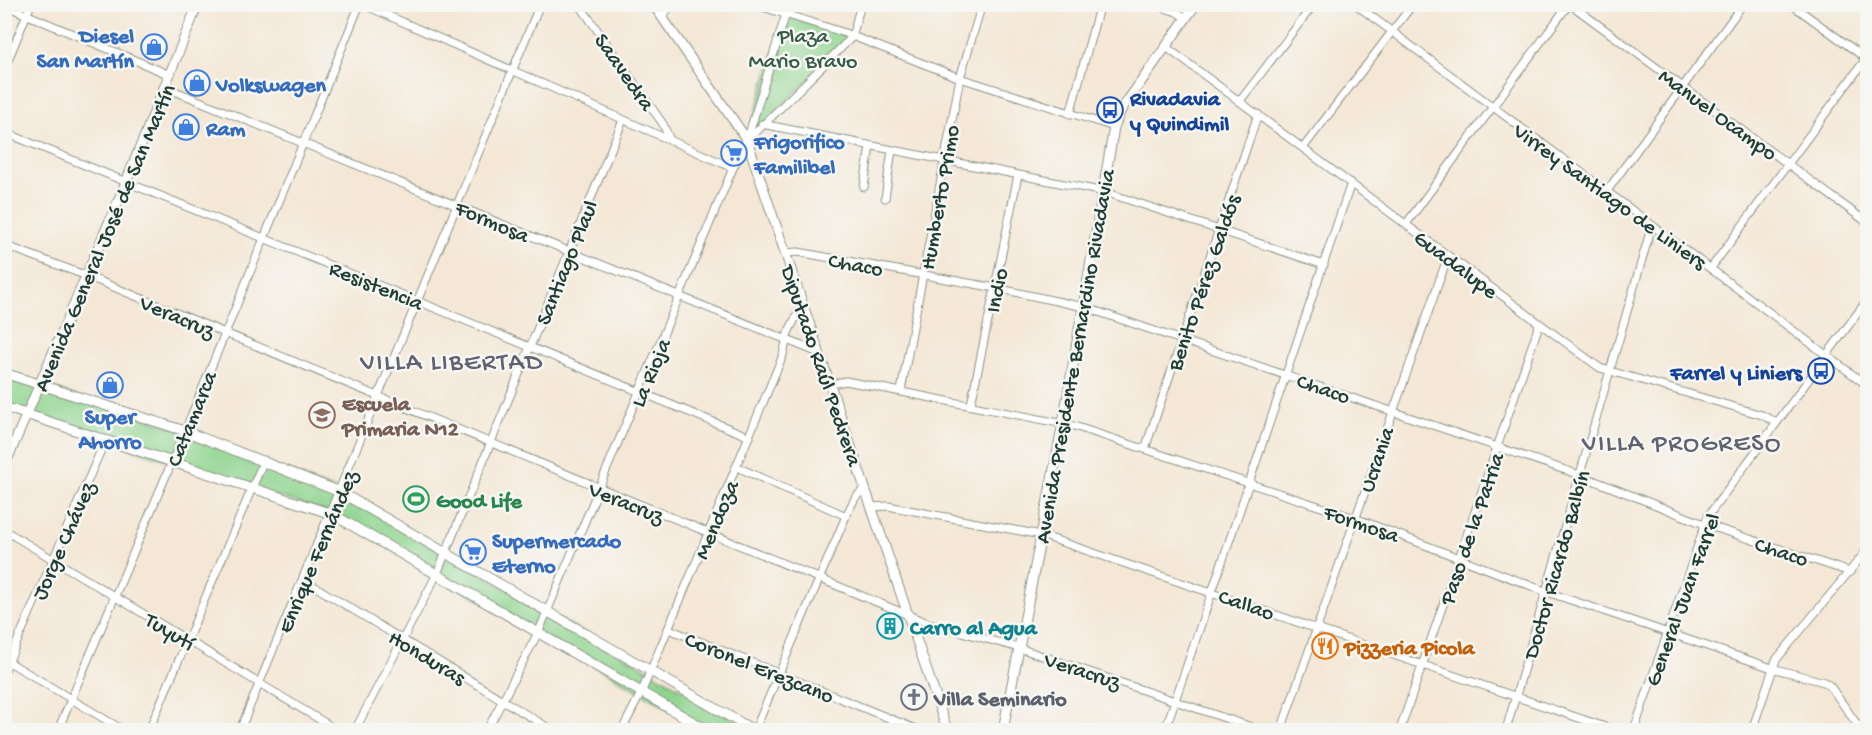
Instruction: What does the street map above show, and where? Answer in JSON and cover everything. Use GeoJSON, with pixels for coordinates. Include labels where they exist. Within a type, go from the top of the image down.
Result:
{"type":"FeatureCollection","features":[{"type":"Feature","properties":{"kind":"main road","name":"Avenida General José de San Martín"},"geometry":{"type":"LineString","coordinates":[[4,467],[41,386],[198,4]]}},
{"type":"Feature","properties":{"kind":"main road","name":"Diputado Raúl Pedrera"},"geometry":{"type":"LineString","coordinates":[[653,4],[747,140],[947,730]]}},
{"type":"Feature","properties":{"kind":"main road","name":"Avenida Presidente Bernardino Rivadavia"},"geometry":{"type":"LineString","coordinates":[[1003,730],[1063,423],[1105,192],[1114,127],[1121,110],[1196,4]]}},
{"type":"Feature","properties":{"kind":"main road"},"geometry":{"type":"LineString","coordinates":[[4,373],[185,430],[340,492],[754,730]]}},
{"type":"Feature","properties":{"kind":"main road"},"geometry":{"type":"LineString","coordinates":[[4,407],[332,514],[539,631],[707,730]]}},
{"type":"Feature","properties":{"kind":"street"},"geometry":{"type":"LineString","coordinates":[[4,70],[31,4]]}},
{"type":"Feature","properties":{"kind":"street"},"geometry":{"type":"LineString","coordinates":[[361,4],[733,168]]}},
{"type":"Feature","properties":{"kind":"street","name":"Catamarca"},"geometry":{"type":"LineString","coordinates":[[58,730],[172,462],[361,4]]}},
{"type":"Feature","properties":{"kind":"street","name":"Enrique Fernández"},"geometry":{"type":"LineString","coordinates":[[240,730],[332,514],[540,4]]}},
{"type":"Feature","properties":{"kind":"street","name":"Saavedra"},"geometry":{"type":"LineString","coordinates":[[579,4],[663,124],[670,140]]}},
{"type":"Feature","properties":{"kind":"street"},"geometry":{"type":"LineString","coordinates":[[662,17],[672,4]]}},
{"type":"Feature","properties":{"kind":"street"},"geometry":{"type":"LineString","coordinates":[[753,4],[852,37],[960,78],[1114,127]]}},
{"type":"Feature","properties":{"kind":"street","name":"La Rioja"},"geometry":{"type":"LineString","coordinates":[[487,730],[539,631],[546,609],[640,393],[733,168],[747,140],[789,4]]}},
{"type":"Feature","properties":{"kind":"street"},"geometry":{"type":"LineString","coordinates":[[747,140],[852,37],[861,4]]}},
{"type":"Feature","properties":{"kind":"street","name":"Humberto Primo"},"geometry":{"type":"LineString","coordinates":[[901,391],[960,78],[982,4]]}},
{"type":"Feature","properties":{"kind":"street"},"geometry":{"type":"LineString","coordinates":[[1070,114],[1100,4]]}},
{"type":"Feature","properties":{"kind":"street"},"geometry":{"type":"LineString","coordinates":[[1152,4],[1177,12],[1186,18]]}},
{"type":"Feature","properties":{"kind":"street"},"geometry":{"type":"LineString","coordinates":[[1239,101],[1314,4]]}},
{"type":"Feature","properties":{"kind":"street","name":"Virrey Santiago de Liniers"},"geometry":{"type":"LineString","coordinates":[[1355,4],[1868,386]]}},
{"type":"Feature","properties":{"kind":"street"},"geometry":{"type":"LineString","coordinates":[[1303,148],[1413,4]]}},
{"type":"Feature","properties":{"kind":"street"},"geometry":{"type":"LineString","coordinates":[[1406,224],[1569,4]]}},
{"type":"Feature","properties":{"kind":"street","name":"Manuel Ocampo"},"geometry":{"type":"LineString","coordinates":[[1569,4],[1868,223]]}},
{"type":"Feature","properties":{"kind":"street"},"geometry":{"type":"LineString","coordinates":[[1607,191],[1743,4]]}},
{"type":"Feature","properties":{"kind":"street"},"geometry":{"type":"LineString","coordinates":[[1711,268],[1867,58],[1791,4]]}},
{"type":"Feature","properties":{"kind":"street"},"geometry":{"type":"LineString","coordinates":[[4,5],[170,75]]}},
{"type":"Feature","properties":{"kind":"street","name":"Guadalupe"},"geometry":{"type":"LineString","coordinates":[[1166,47],[1539,325],[1611,373],[1762,415],[1776,422]]}},
{"type":"Feature","properties":{"kind":"street","name":"Formosa"},"geometry":{"type":"LineString","coordinates":[[165,87],[819,353]]}},
{"type":"Feature","properties":{"kind":"street","name":"Benito Pérez Galdós"},"geometry":{"type":"LineString","coordinates":[[1145,448],[1258,114]]}},
{"type":"Feature","properties":{"kind":"street","name":"Santiago Plaul"},"geometry":{"type":"LineString","coordinates":[[355,730],[437,574],[623,120]]}},
{"type":"Feature","properties":{"kind":"street"},"geometry":{"type":"LineString","coordinates":[[762,124],[1105,192],[1324,265]]}},
{"type":"Feature","properties":{"kind":"street","name":"Resistencia"},"geometry":{"type":"LineString","coordinates":[[4,132],[750,436]]}},
{"type":"Feature","properties":{"kind":"street"},"geometry":{"type":"LineString","coordinates":[[864,187],[870,146]]}},
{"type":"Feature","properties":{"kind":"street"},"geometry":{"type":"LineString","coordinates":[[885,198],[892,150]]}},
{"type":"Feature","properties":{"kind":"street","name":"Indio"},"geometry":{"type":"LineString","coordinates":[[971,404],[1018,175]]}},
{"type":"Feature","properties":{"kind":"street"},"geometry":{"type":"LineString","coordinates":[[1166,730],[1351,183]]}},
{"type":"Feature","properties":{"kind":"street","name":"Doctor Ricardo Balbín"},"geometry":{"type":"LineString","coordinates":[[1506,730],[1652,225]]}},
{"type":"Feature","properties":{"kind":"street","name":"Veracruz"},"geometry":{"type":"LineString","coordinates":[[4,245],[87,276],[909,616],[1019,648],[1260,730]]}},
{"type":"Feature","properties":{"kind":"street","name":"Chaco"},"geometry":{"type":"LineString","coordinates":[[785,253],[798,252],[996,288],[1084,307],[1183,338],[1580,475],[1704,524],[1850,572]]}},
{"type":"Feature","properties":{"kind":"street","name":"Ucrania"},"geometry":{"type":"LineString","coordinates":[[1281,730],[1448,256]]}},
{"type":"Feature","properties":{"kind":"street","name":"General Juan Farrel"},"geometry":{"type":"LineString","coordinates":[[1634,730],[1704,524],[1868,298]]}},
{"type":"Feature","properties":{"kind":"street","name":"Mendoza"},"geometry":{"type":"LineString","coordinates":[[622,730],[642,692],[669,629],[802,305]]}},
{"type":"Feature","properties":{"kind":"street","name":"Paso de la Patria"},"geometry":{"type":"LineString","coordinates":[[1400,730],[1539,325]]}},
{"type":"Feature","properties":{"kind":"street","name":"Formosa"},"geometry":{"type":"LineString","coordinates":[[831,384],[846,381],[1063,423],[1355,518],[1547,592],[1772,668],[1828,684],[1861,730]]}},
{"type":"Feature","properties":{"kind":"street","name":"Jorge Chávez"},"geometry":{"type":"LineString","coordinates":[[4,672],[105,441]]}},
{"type":"Feature","properties":{"kind":"street"},"geometry":{"type":"LineString","coordinates":[[148,730],[264,460]]}},
{"type":"Feature","properties":{"kind":"street"},"geometry":{"type":"LineString","coordinates":[[737,467],[846,516]]}},
{"type":"Feature","properties":{"kind":"street"},"geometry":{"type":"LineString","coordinates":[[754,730],[781,675],[846,516],[855,498],[865,488]]}},
{"type":"Feature","properties":{"kind":"street","name":"Callao"},"geometry":{"type":"LineString","coordinates":[[872,507],[888,506],[1041,535],[1614,730]]}},
{"type":"Feature","properties":{"kind":"street","name":"Tuyutí"},"geometry":{"type":"LineString","coordinates":[[4,530],[338,730]]}},
{"type":"Feature","properties":{"kind":"street"},"geometry":{"type":"LineString","coordinates":[[1752,730],[1772,668],[1780,654],[1868,549]]}},
{"type":"Feature","properties":{"kind":"street","name":"Honduras"},"geometry":{"type":"LineString","coordinates":[[304,580],[552,730]]}},
{"type":"Feature","properties":{"kind":"street","name":"Coronel Erezcano"},"geometry":{"type":"LineString","coordinates":[[669,629],[918,730]]}},
{"type":"Feature","properties":{"kind":"street"},"geometry":{"type":"LineString","coordinates":[[7,661],[123,730]]}},
{"type":"Feature","properties":{"kind":"green space","name":"Plaza Mario Bravo"},"geometry":{"type":"Polygon","coordinates":[[[786,14],[852,37],[747,140],[786,14]]]}},
{"type":"Feature","properties":{"kind":"green space"},"geometry":{"type":"Polygon","coordinates":[[[4,373],[185,431],[340,492],[753,730],[707,730],[332,514],[5,407],[4,373]]]}},
{"type":"Feature","properties":{"kind":"place","name":"Diesel San Martín"},"geometry":{"type":"Point","coordinates":[154,47]}},
{"type":"Feature","properties":{"kind":"place","name":"Volkswagen"},"geometry":{"type":"Point","coordinates":[197,83]}},
{"type":"Feature","properties":{"kind":"place","name":"Rivadavia y Quindimil"},"geometry":{"type":"Point","coordinates":[1110,110]}},
{"type":"Feature","properties":{"kind":"place","name":"Ram"},"geometry":{"type":"Point","coordinates":[186,127]}},
{"type":"Feature","properties":{"kind":"place","name":"Frigorifico Familibel"},"geometry":{"type":"Point","coordinates":[734,153]}},
{"type":"Feature","properties":{"kind":"place","name":"Farrel y Liniers"},"geometry":{"type":"Point","coordinates":[1821,371]}},
{"type":"Feature","properties":{"kind":"place","name":"Super Ahorro"},"geometry":{"type":"Point","coordinates":[110,385]}},
{"type":"Feature","properties":{"kind":"place","name":"Escuela Primaria N12"},"geometry":{"type":"Point","coordinates":[322,415]}},
{"type":"Feature","properties":{"kind":"place","name":"Good Life"},"geometry":{"type":"Point","coordinates":[416,499]}},
{"type":"Feature","properties":{"kind":"place","name":"Supermercado Eterno"},"geometry":{"type":"Point","coordinates":[473,552]}},
{"type":"Feature","properties":{"kind":"place","name":"Carro al Agua"},"geometry":{"type":"Point","coordinates":[890,626]}},
{"type":"Feature","properties":{"kind":"place","name":"Pizzeria Picola"},"geometry":{"type":"Point","coordinates":[1325,646]}},
{"type":"Feature","properties":{"kind":"place","name":"Villa Seminario"},"geometry":{"type":"Point","coordinates":[914,697]}},
{"type":"Feature","properties":{"kind":"district","name":"VILLA LIBERTAD"},"geometry":{"type":"Point","coordinates":[452,360]}},
{"type":"Feature","properties":{"kind":"district","name":"VILLA PROGRESO"},"geometry":{"type":"Point","coordinates":[1682,441]}}]}
